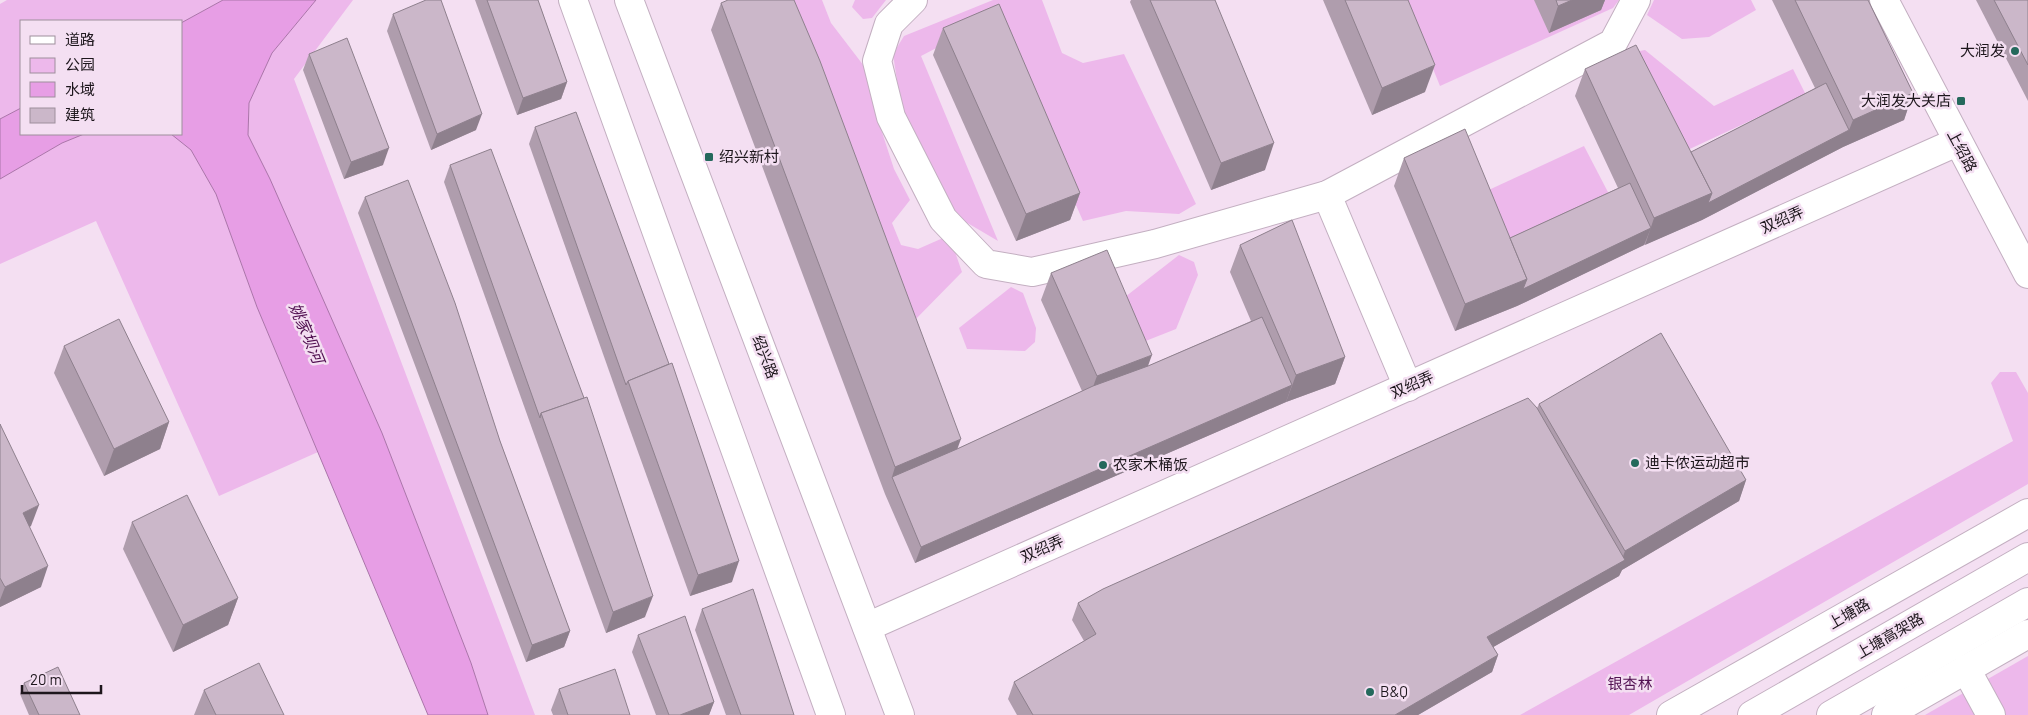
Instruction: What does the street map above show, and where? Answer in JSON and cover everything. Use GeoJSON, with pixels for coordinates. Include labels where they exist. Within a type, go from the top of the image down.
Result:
{"type":"FeatureCollection","features":[{"type":"Feature","properties":{"kind":"main road"},"geometry":{"type":"LineString","coordinates":[[573,0],[831,715]]}},
{"type":"Feature","properties":{"kind":"main road","name":"绍兴路"},"geometry":{"type":"LineString","coordinates":[[629,0],[900,715]]}},
{"type":"Feature","properties":{"kind":"main road"},"geometry":{"type":"LineString","coordinates":[[913,0],[888,24],[877,61],[891,117],[943,219],[986,264],[1032,272],[1155,244],[1327,196],[1613,43],[1636,0]]}},
{"type":"Feature","properties":{"kind":"main road","name":"上绍路"},"geometry":{"type":"LineString","coordinates":[[1884,0],[2028,274]]}},
{"type":"Feature","properties":{"kind":"main road","name":"双绍弄"},"geometry":{"type":"LineString","coordinates":[[868,627],[1957,142]]}},
{"type":"Feature","properties":{"kind":"main road"},"geometry":{"type":"LineString","coordinates":[[1327,196],[1408,387]]}},
{"type":"Feature","properties":{"kind":"main road","name":"上塘路"},"geometry":{"type":"LineString","coordinates":[[1671,715],[2028,513]]}},
{"type":"Feature","properties":{"kind":"main road","name":"上塘高架路"},"geometry":{"type":"LineString","coordinates":[[1752,715],[2028,557]]}},
{"type":"Feature","properties":{"kind":"main road"},"geometry":{"type":"LineString","coordinates":[[1831,715],[2028,602]]}},
{"type":"Feature","properties":{"kind":"main road"},"geometry":{"type":"LineString","coordinates":[[1886,715],[2028,634]]}},
{"type":"Feature","properties":{"kind":"main road"},"geometry":{"type":"LineString","coordinates":[[1966,669],[1992,715]]}},
{"type":"Feature","properties":{"kind":"green space"},"geometry":{"type":"Polygon","coordinates":[[[7,0],[223,0],[182,22],[182,20],[20,20],[20,109],[0,119],[0,4],[7,0]]]}},
{"type":"Feature","properties":{"kind":"green space"},"geometry":{"type":"Polygon","coordinates":[[[316,0],[353,0],[294,79],[535,715],[488,715],[471,663],[382,433],[248,135],[249,103],[272,53],[316,0]]]}},
{"type":"Feature","properties":{"kind":"green space"},"geometry":{"type":"Polygon","coordinates":[[[782,0],[822,0],[831,23],[867,70],[878,120],[894,169],[910,200],[892,223],[901,245],[918,249],[943,238],[954,249],[962,272],[911,324],[782,0]]]}},
{"type":"Feature","properties":{"kind":"green space"},"geometry":{"type":"Polygon","coordinates":[[[855,0],[886,0],[872,18],[863,19],[852,7],[855,0]]]}},
{"type":"Feature","properties":{"kind":"green space"},"geometry":{"type":"Polygon","coordinates":[[[993,0],[1042,0],[1062,53],[1083,63],[1124,54],[1196,204],[1179,214],[1126,211],[1083,221],[994,18],[921,56],[998,241],[959,218],[947,203],[901,107],[893,54],[904,36],[993,0]]]}},
{"type":"Feature","properties":{"kind":"green space"},"geometry":{"type":"Polygon","coordinates":[[[1405,0],[1619,0],[1613,8],[1440,86],[1405,0]]]}},
{"type":"Feature","properties":{"kind":"green space"},"geometry":{"type":"Polygon","coordinates":[[[1654,0],[1751,0],[1756,10],[1709,37],[1682,39],[1647,15],[1654,0]]]}},
{"type":"Feature","properties":{"kind":"green space"},"geometry":{"type":"Polygon","coordinates":[[[1645,50],[1714,106],[1793,69],[1806,95],[1681,153],[1629,53],[1645,50]]]}},
{"type":"Feature","properties":{"kind":"green space"},"geometry":{"type":"Polygon","coordinates":[[[82,135],[172,135],[191,150],[216,194],[257,307],[318,452],[219,496],[96,221],[0,264],[0,179],[62,143],[82,135]]]}},
{"type":"Feature","properties":{"kind":"green space"},"geometry":{"type":"Polygon","coordinates":[[[1584,146],[1610,196],[1502,247],[1480,194],[1584,146]]]}},
{"type":"Feature","properties":{"kind":"green space"},"geometry":{"type":"Polygon","coordinates":[[[1179,255],[1194,262],[1198,275],[1176,329],[1138,344],[1125,297],[1179,255]]]}},
{"type":"Feature","properties":{"kind":"green space"},"geometry":{"type":"Polygon","coordinates":[[[1011,287],[1023,293],[1036,328],[1035,342],[1025,351],[967,349],[959,328],[1011,287]]]}},
{"type":"Feature","properties":{"kind":"green space","name":"银杏林"},"geometry":{"type":"Polygon","coordinates":[[[2000,372],[2016,372],[2028,393],[2028,484],[1629,715],[1520,715],[2013,441],[1991,383],[2000,372]]]}},
{"type":"Feature","properties":{"kind":"green space"},"geometry":{"type":"Polygon","coordinates":[[[2028,656],[2028,715],[1925,715],[2028,656]]]}},
{"type":"Feature","properties":{"kind":"water","name":"姚家坝河"},"geometry":{"type":"Polygon","coordinates":[[[223,0],[316,0],[272,53],[249,103],[248,135],[270,179],[382,433],[471,663],[488,715],[428,715],[257,307],[216,194],[191,150],[172,135],[182,135],[182,22],[223,0]]]}},
{"type":"Feature","properties":{"kind":"water"},"geometry":{"type":"Polygon","coordinates":[[[20,109],[20,135],[82,135],[62,143],[0,179],[0,119],[20,109]]]}},
{"type":"Feature","properties":{"kind":"building"},"geometry":{"type":"Polygon","coordinates":[[[426,0],[441,0],[482,114],[437,134],[393,14],[426,0]]]}},
{"type":"Feature","properties":{"kind":"building"},"geometry":{"type":"Polygon","coordinates":[[[487,0],[538,0],[567,82],[523,98],[487,0]]]}},
{"type":"Feature","properties":{"kind":"building"},"geometry":{"type":"Polygon","coordinates":[[[728,0],[794,0],[820,61],[961,439],[895,467],[721,3],[728,0]]]}},
{"type":"Feature","properties":{"kind":"building"},"geometry":{"type":"Polygon","coordinates":[[[1150,0],[1215,0],[1274,143],[1221,163],[1150,0]]]}},
{"type":"Feature","properties":{"kind":"building"},"geometry":{"type":"Polygon","coordinates":[[[1345,0],[1408,0],[1435,65],[1382,88],[1345,0]]]}},
{"type":"Feature","properties":{"kind":"building"},"geometry":{"type":"Polygon","coordinates":[[[1556,0],[1572,0],[1558,6],[1556,0]]]}},
{"type":"Feature","properties":{"kind":"building"},"geometry":{"type":"Polygon","coordinates":[[[1795,0],[1868,0],[1913,93],[1853,120],[1795,0]]]}},
{"type":"Feature","properties":{"kind":"building"},"geometry":{"type":"Polygon","coordinates":[[[1994,0],[2028,0],[2028,65],[1994,0]]]}},
{"type":"Feature","properties":{"kind":"building"},"geometry":{"type":"Polygon","coordinates":[[[999,4],[1080,193],[1026,214],[943,28],[999,4]]]}},
{"type":"Feature","properties":{"kind":"building"},"geometry":{"type":"Polygon","coordinates":[[[347,38],[389,148],[351,162],[309,54],[347,38]]]}},
{"type":"Feature","properties":{"kind":"building"},"geometry":{"type":"Polygon","coordinates":[[[1636,45],[1712,193],[1654,218],[1585,69],[1636,45]]]}},
{"type":"Feature","properties":{"kind":"building"},"geometry":{"type":"Polygon","coordinates":[[[1826,83],[1849,130],[1708,203],[1712,193],[1691,152],[1826,83]]]}},
{"type":"Feature","properties":{"kind":"building"},"geometry":{"type":"Polygon","coordinates":[[[576,112],[669,364],[628,381],[626,385],[535,127],[576,112]]]}},
{"type":"Feature","properties":{"kind":"building"},"geometry":{"type":"Polygon","coordinates":[[[1465,129],[1527,279],[1465,304],[1404,158],[1465,129]]]}},
{"type":"Feature","properties":{"kind":"building"},"geometry":{"type":"Polygon","coordinates":[[[491,149],[584,398],[541,413],[540,418],[450,165],[491,149]]]}},
{"type":"Feature","properties":{"kind":"building"},"geometry":{"type":"Polygon","coordinates":[[[408,180],[455,303],[500,441],[570,631],[532,645],[365,197],[408,180]]]}},
{"type":"Feature","properties":{"kind":"building"},"geometry":{"type":"Polygon","coordinates":[[[1630,183],[1651,228],[1523,289],[1527,279],[1510,238],[1630,183]]]}},
{"type":"Feature","properties":{"kind":"building"},"geometry":{"type":"Polygon","coordinates":[[[1292,220],[1345,357],[1296,375],[1240,245],[1292,220]]]}},
{"type":"Feature","properties":{"kind":"building"},"geometry":{"type":"Polygon","coordinates":[[[1107,250],[1152,355],[1097,376],[1051,273],[1107,250]]]}},
{"type":"Feature","properties":{"kind":"building"},"geometry":{"type":"Polygon","coordinates":[[[1262,317],[1292,385],[921,547],[892,477],[1093,386],[1148,366],[1262,317]]]}},
{"type":"Feature","properties":{"kind":"building"},"geometry":{"type":"Polygon","coordinates":[[[119,319],[169,422],[114,449],[64,346],[119,319]]]}},
{"type":"Feature","properties":{"kind":"building","name":"迪卡侬运动超市"},"geometry":{"type":"Polygon","coordinates":[[[1661,333],[1746,480],[1625,551],[1539,404],[1661,333]]]}},
{"type":"Feature","properties":{"kind":"building"},"geometry":{"type":"Polygon","coordinates":[[[672,363],[739,561],[698,575],[628,381],[672,363]]]}},
{"type":"Feature","properties":{"kind":"building"},"geometry":{"type":"Polygon","coordinates":[[[587,397],[653,596],[613,612],[541,413],[587,397]]]}},
{"type":"Feature","properties":{"kind":"building"},"geometry":{"type":"Polygon","coordinates":[[[1528,398],[1537,408],[1625,560],[1487,637],[1498,655],[1395,715],[1033,715],[1014,682],[1096,634],[1078,603],[1103,589],[1528,398]]]}},
{"type":"Feature","properties":{"kind":"building"},"geometry":{"type":"Polygon","coordinates":[[[0,424],[39,505],[23,513],[48,566],[5,587],[0,578],[0,424]]]}},
{"type":"Feature","properties":{"kind":"building"},"geometry":{"type":"Polygon","coordinates":[[[187,495],[238,598],[183,625],[132,522],[187,495]]]}},
{"type":"Feature","properties":{"kind":"building"},"geometry":{"type":"Polygon","coordinates":[[[753,589],[794,715],[741,715],[702,609],[753,589]]]}},
{"type":"Feature","properties":{"kind":"building"},"geometry":{"type":"Polygon","coordinates":[[[685,616],[714,702],[680,715],[669,715],[638,635],[685,616]]]}},
{"type":"Feature","properties":{"kind":"building"},"geometry":{"type":"Polygon","coordinates":[[[259,663],[284,715],[216,715],[204,690],[259,663]]]}},
{"type":"Feature","properties":{"kind":"building"},"geometry":{"type":"Polygon","coordinates":[[[58,667],[80,715],[39,715],[24,683],[58,667]]]}},
{"type":"Feature","properties":{"kind":"building"},"geometry":{"type":"Polygon","coordinates":[[[615,669],[630,715],[568,715],[559,689],[615,669]]]}},
{"type":"Feature","properties":{"kind":"place","name":"大润发"},"geometry":{"type":"Point","coordinates":[2015,51]}},
{"type":"Feature","properties":{"kind":"place","name":"大润发大关店"},"geometry":{"type":"Point","coordinates":[1961,101]}},
{"type":"Feature","properties":{"kind":"place","name":"绍兴新村"},"geometry":{"type":"Point","coordinates":[709,157]}},
{"type":"Feature","properties":{"kind":"place","name":"迪卡侬运动超市"},"geometry":{"type":"Point","coordinates":[1635,463]}},
{"type":"Feature","properties":{"kind":"place","name":"农家木桶饭"},"geometry":{"type":"Point","coordinates":[1103,465]}},
{"type":"Feature","properties":{"kind":"place","name":"B&Q"},"geometry":{"type":"Point","coordinates":[1370,692]}}]}
